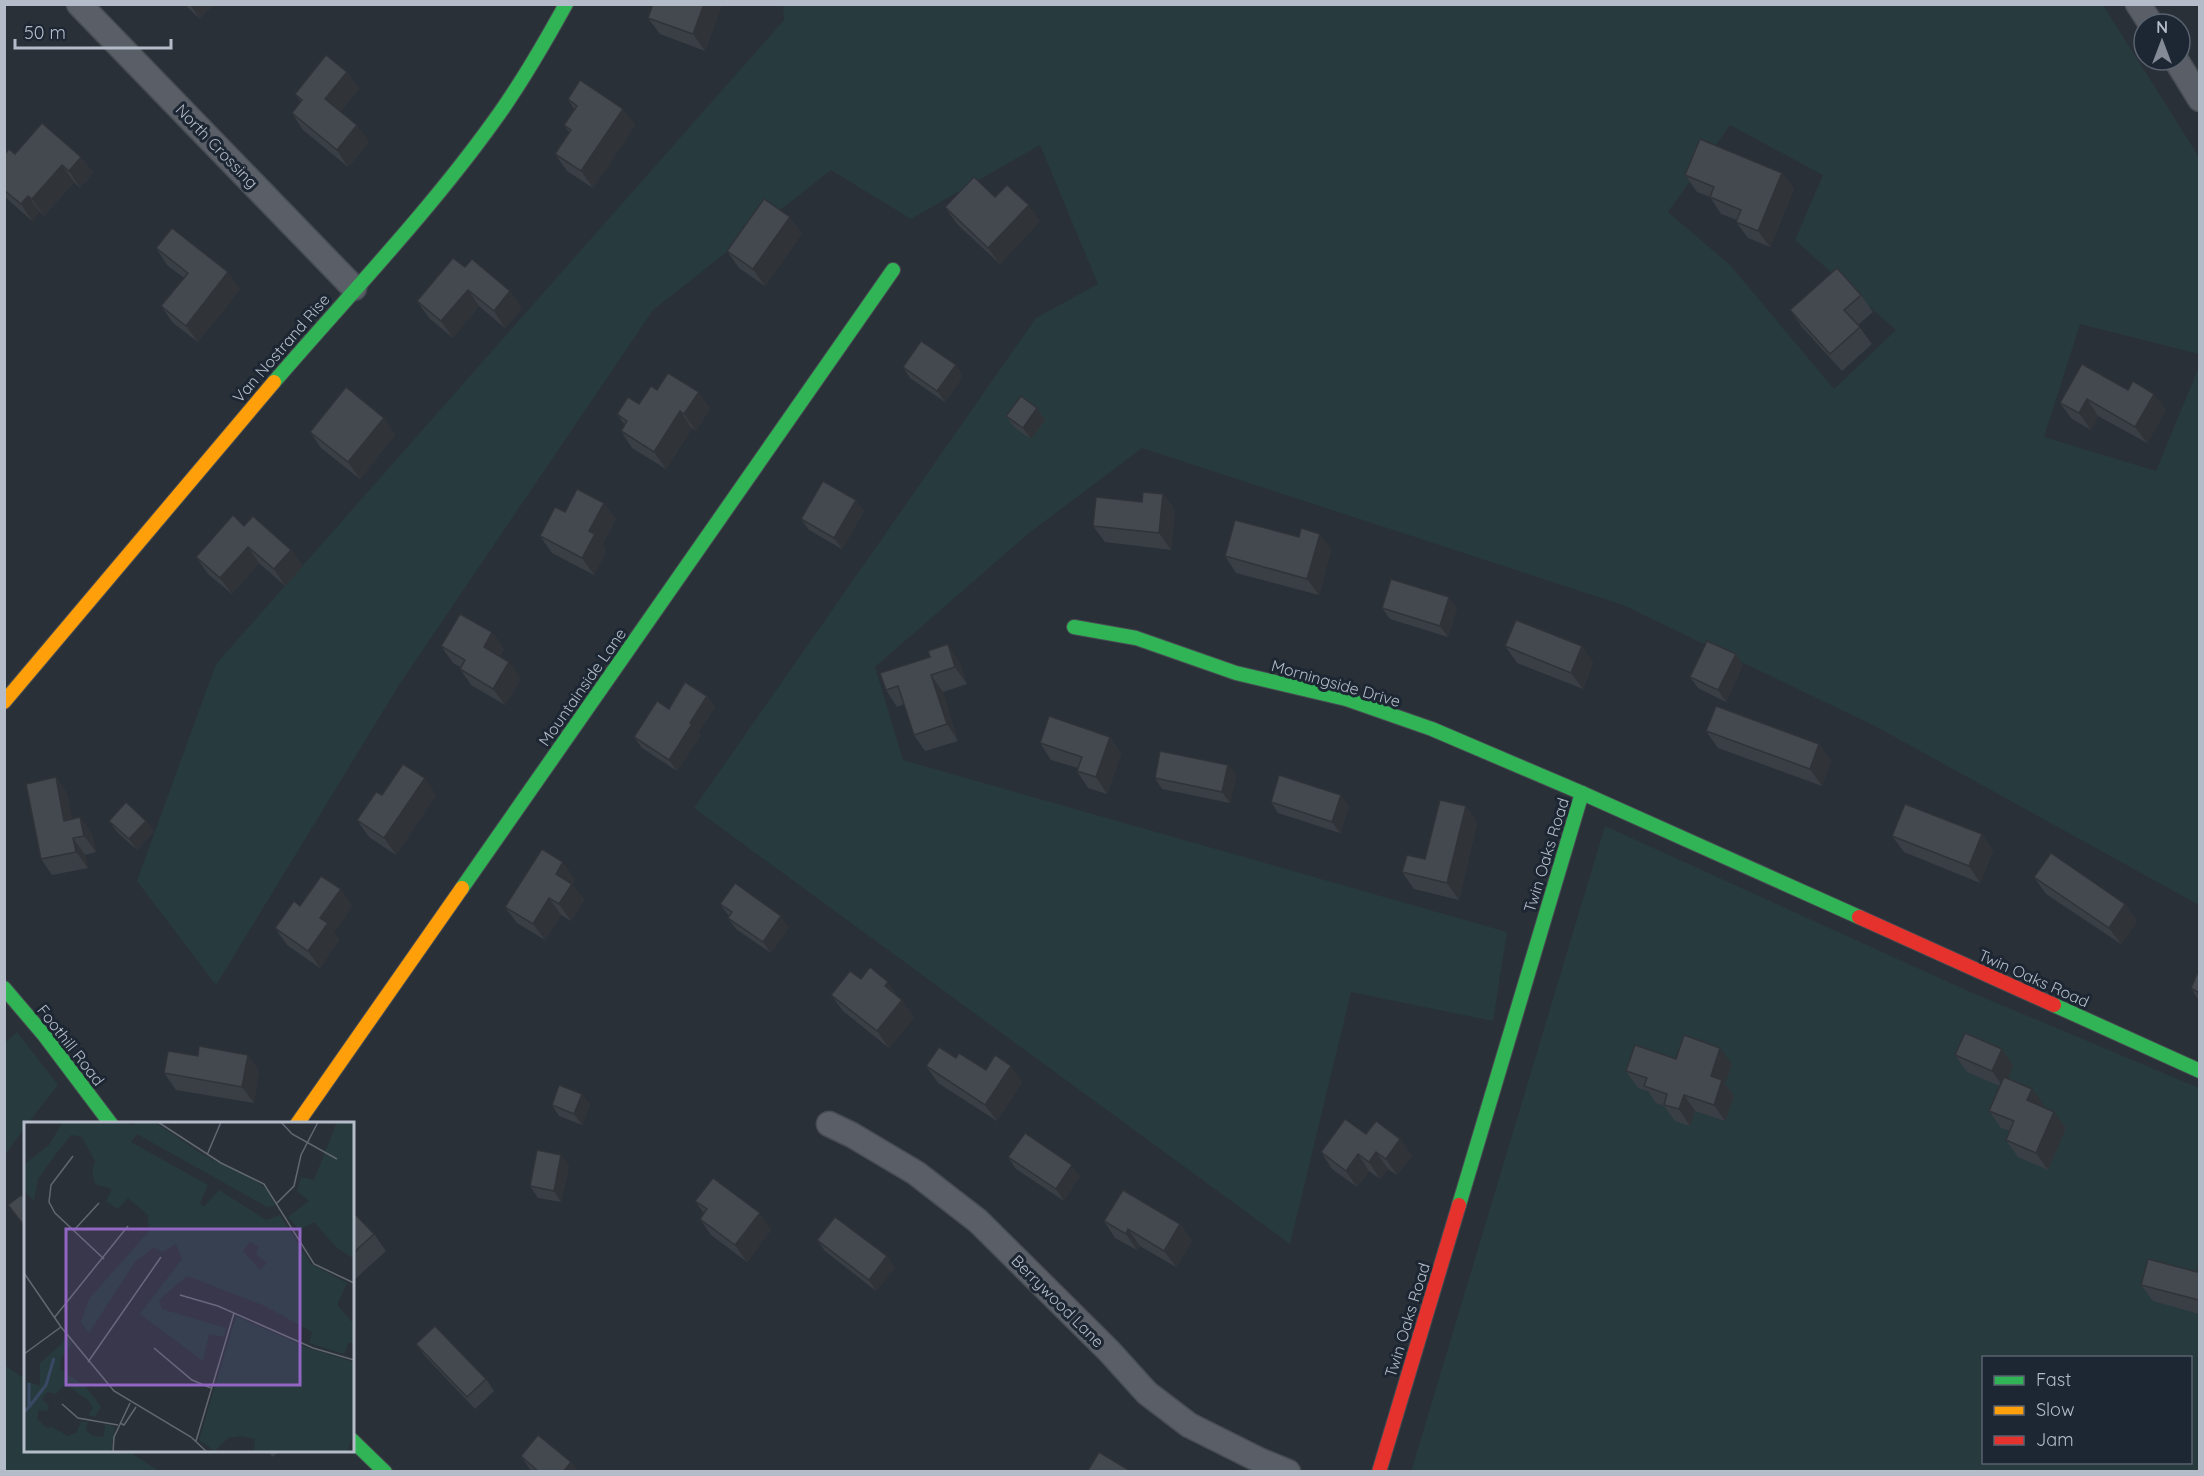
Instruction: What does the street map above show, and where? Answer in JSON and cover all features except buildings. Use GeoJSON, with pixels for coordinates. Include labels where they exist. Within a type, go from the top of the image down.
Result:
{"type":"FeatureCollection","features":[{"type":"Feature","properties":{"kind":"street","name":"Van Nostrand Rise"},"geometry":{"type":"LineString","coordinates":[[4,702],[104,580],[354,288],[408,229],[495,120],[547,39],[566,4]]}},
{"type":"Feature","properties":{"kind":"street","name":"North Crossing"},"geometry":{"type":"LineString","coordinates":[[80,5],[354,288]]}},
{"type":"Feature","properties":{"kind":"street"},"geometry":{"type":"LineString","coordinates":[[2183,72],[2199,99]]}},
{"type":"Feature","properties":{"kind":"street","name":"Mountainside Lane"},"geometry":{"type":"LineString","coordinates":[[298,1122],[893,270]]}},
{"type":"Feature","properties":{"kind":"street","name":"Morningside Drive"},"geometry":{"type":"LineString","coordinates":[[1074,627],[1136,638],[1236,673],[1346,699],[1432,729],[1582,793]]}},
{"type":"Feature","properties":{"kind":"street","name":"Twin Oaks Road"},"geometry":{"type":"LineString","coordinates":[[1379,1472],[1582,793],[2199,1071]]}},
{"type":"Feature","properties":{"kind":"street","name":"Foothill Road"},"geometry":{"type":"LineString","coordinates":[[4,988],[44,1035],[109,1122]]}},
{"type":"Feature","properties":{"kind":"street","name":"Berrywood Lane"},"geometry":{"type":"LineString","coordinates":[[829,1124],[916,1173],[978,1221],[1109,1351],[1147,1394],[1189,1425],[1288,1472]]}},
{"type":"Feature","properties":{"kind":"street"},"geometry":{"type":"LineString","coordinates":[[354,1442],[385,1472]]}},
{"type":"Feature","properties":{"kind":"green space"},"geometry":{"type":"Polygon","coordinates":[[[783,5],[2103,5],[2132,51],[2132,72],[2145,72],[2199,157],[2199,354],[2080,324],[2044,437],[2156,471],[2199,367],[2199,905],[1875,726],[1623,605],[1142,448],[1029,533],[875,667],[903,760],[1507,932],[1493,1021],[1351,992],[1290,1244],[694,808],[1036,318],[1098,284],[1040,145],[911,219],[831,170],[653,310],[399,685],[216,985],[137,881],[216,664],[784,20],[783,5]],[[1730,125],[1668,212],[1730,265],[1834,389],[1896,330],[1795,240],[1823,175],[1730,125]]]}},
{"type":"Feature","properties":{"kind":"green space"},"geometry":{"type":"Polygon","coordinates":[[[1605,826],[1968,991],[2199,1088],[2199,1471],[1411,1472],[1605,826]]]}},
{"type":"Feature","properties":{"kind":"green space"},"geometry":{"type":"Polygon","coordinates":[[[17,1032],[58,1085],[29,1122],[24,1122],[24,1128],[5,1155],[5,1043],[17,1032]]]}},
{"type":"Feature","properties":{"kind":"green space"},"geometry":{"type":"Polygon","coordinates":[[[4,1365],[24,1378],[24,1452],[130,1452],[159,1471],[5,1471],[4,1365]]]}},
{"type":"Feature","properties":{"kind":"traffic: fast"},"geometry":{"type":"LineString","coordinates":[[274,382],[415,221],[469,155],[514,93],[566,4]]}},
{"type":"Feature","properties":{"kind":"traffic: fast"},"geometry":{"type":"LineString","coordinates":[[462,888],[893,270]]}},
{"type":"Feature","properties":{"kind":"traffic: fast"},"geometry":{"type":"LineString","coordinates":[[1074,627],[1136,638],[1236,673],[1346,699],[1432,729],[1582,793],[1859,917]]}},
{"type":"Feature","properties":{"kind":"traffic: fast"},"geometry":{"type":"LineString","coordinates":[[1459,1205],[1582,793]]}},
{"type":"Feature","properties":{"kind":"traffic: fast"},"geometry":{"type":"LineString","coordinates":[[4,988],[44,1035],[109,1122]]}},
{"type":"Feature","properties":{"kind":"traffic: fast"},"geometry":{"type":"LineString","coordinates":[[2054,1005],[2200,1071]]}},
{"type":"Feature","properties":{"kind":"traffic: fast"},"geometry":{"type":"LineString","coordinates":[[354,1442],[385,1472]]}},
{"type":"Feature","properties":{"kind":"traffic: slow"},"geometry":{"type":"LineString","coordinates":[[4,702],[274,382]]}},
{"type":"Feature","properties":{"kind":"traffic: slow"},"geometry":{"type":"LineString","coordinates":[[298,1122],[462,888]]}},
{"type":"Feature","properties":{"kind":"traffic: jam"},"geometry":{"type":"LineString","coordinates":[[1859,917],[2054,1005]]}},
{"type":"Feature","properties":{"kind":"traffic: jam"},"geometry":{"type":"LineString","coordinates":[[1379,1472],[1459,1205]]}}]}
